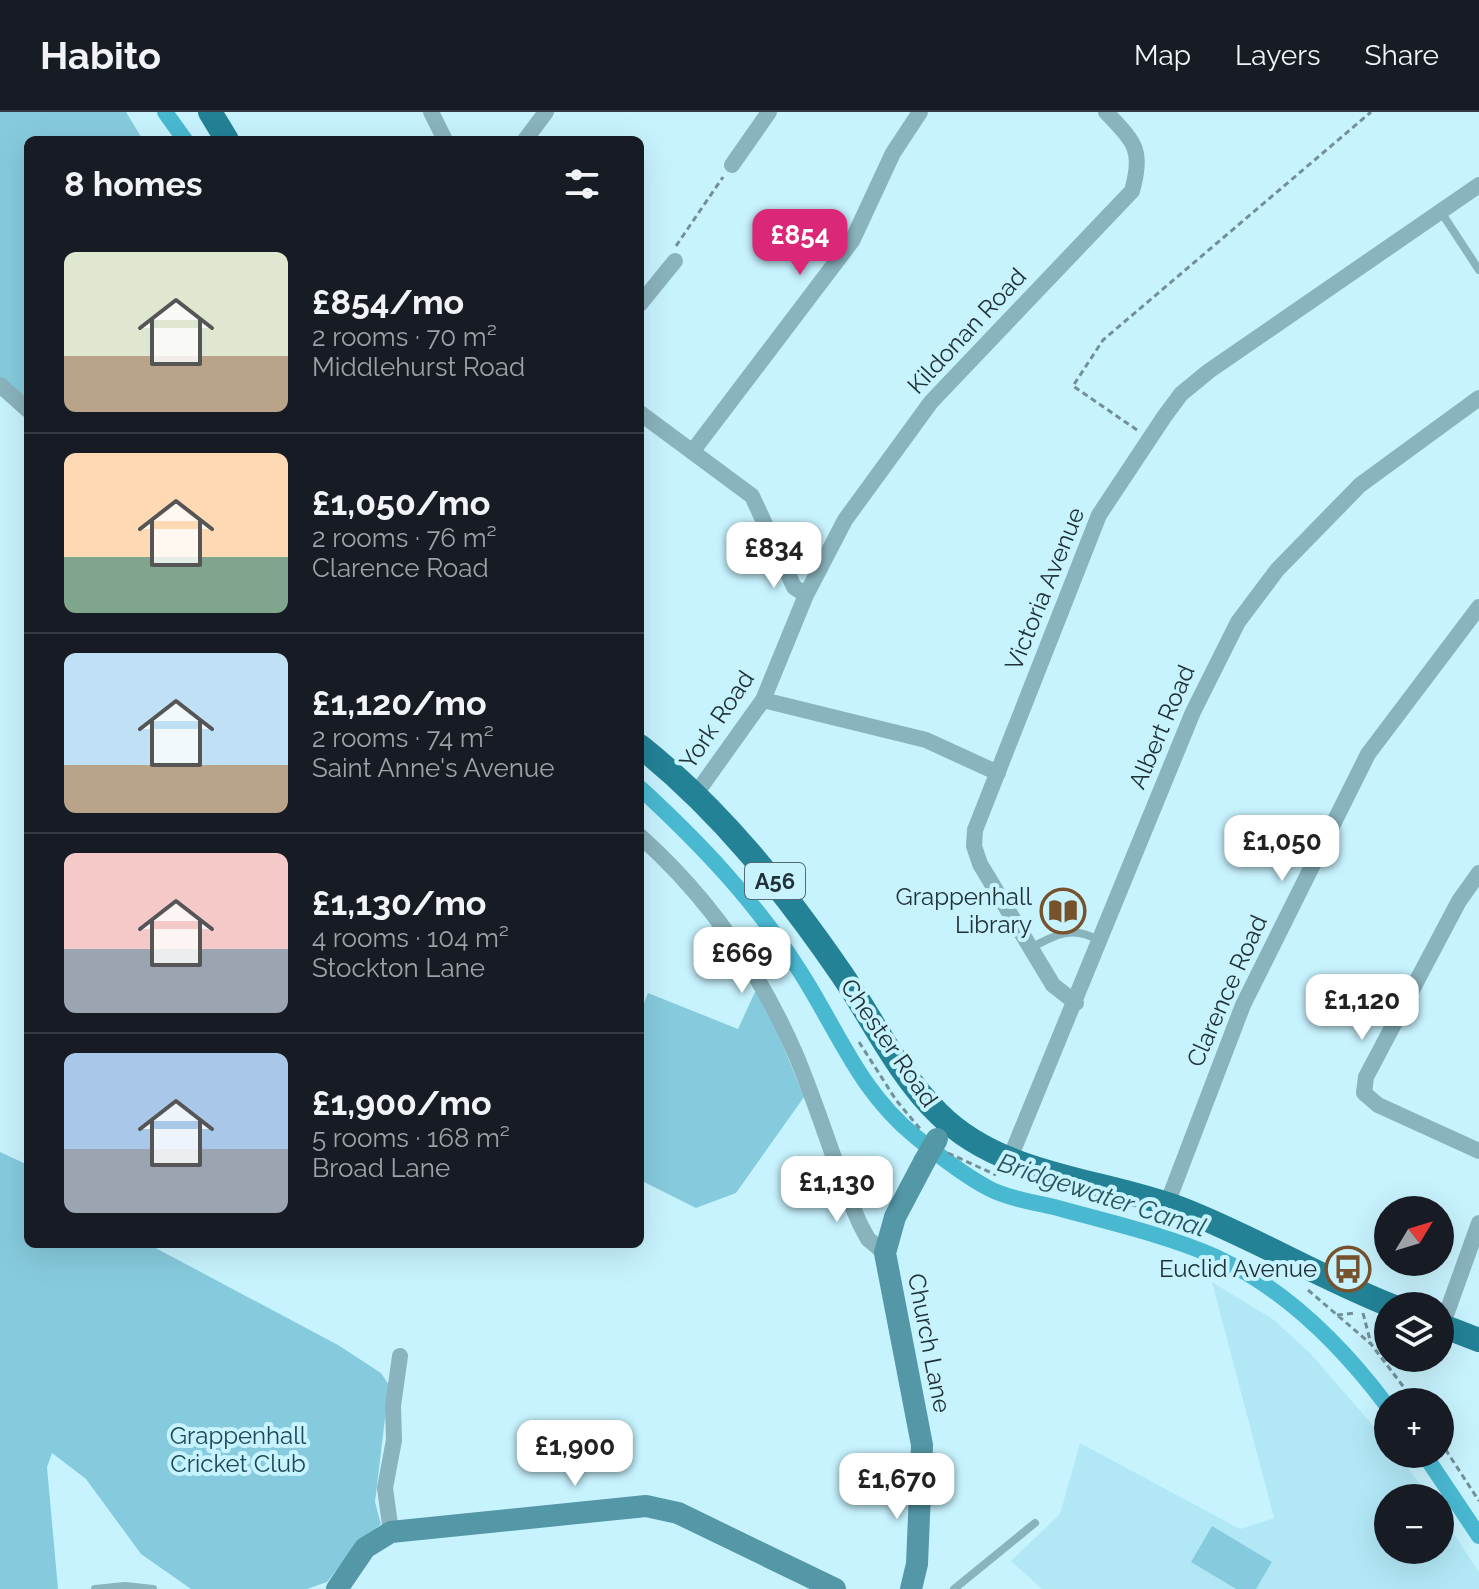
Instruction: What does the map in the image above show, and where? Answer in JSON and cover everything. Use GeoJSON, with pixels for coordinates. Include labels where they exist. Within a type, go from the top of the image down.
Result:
{"type":"FeatureCollection","features":[{"type":"Feature","properties":{"kind":"main road"},"geometry":{"type":"LineString","coordinates":[[210,112],[225,136]]}},
{"type":"Feature","properties":{"kind":"main road","name":"Chester Road"},"geometry":{"type":"LineString","coordinates":[[644,750],[695,795],[778,884],[907,1076],[936,1142],[1006,1168],[1167,1204],[1374,1298]]}},
{"type":"Feature","properties":{"kind":"main road"},"geometry":{"type":"LineString","coordinates":[[1454,1330],[1479,1340]]}},
{"type":"Feature","properties":{"kind":"street"},"geometry":{"type":"LineString","coordinates":[[431,112],[443,136]]}},
{"type":"Feature","properties":{"kind":"street"},"geometry":{"type":"LineString","coordinates":[[528,136],[546,112]]}},
{"type":"Feature","properties":{"kind":"street"},"geometry":{"type":"LineString","coordinates":[[732,165],[769,112]]}},
{"type":"Feature","properties":{"kind":"street"},"geometry":{"type":"LineString","coordinates":[[692,452],[852,241],[893,153],[920,112]]}},
{"type":"Feature","properties":{"kind":"street","name":"Kildonan Road"},"geometry":{"type":"LineString","coordinates":[[806,595],[845,520],[931,402],[1132,191],[1139,165],[1134,142],[1106,112]]}},
{"type":"Feature","properties":{"kind":"street","name":"Victoria Avenue"},"geometry":{"type":"LineString","coordinates":[[1076,1003],[1053,985],[980,864],[974,846],[975,830],[1099,515],[1181,394],[1209,371],[1479,185]]}},
{"type":"Feature","properties":{"kind":"street"},"geometry":{"type":"LineString","coordinates":[[644,299],[675,261]]}},
{"type":"Feature","properties":{"kind":"street"},"geometry":{"type":"LineString","coordinates":[[0,385],[24,406]]}},
{"type":"Feature","properties":{"kind":"street","name":"Albert Road"},"geometry":{"type":"LineString","coordinates":[[1006,1168],[1205,683],[1238,622],[1277,570],[1360,485],[1479,398]]}},
{"type":"Feature","properties":{"kind":"street"},"geometry":{"type":"LineString","coordinates":[[644,416],[752,496],[794,587],[806,595]]}},
{"type":"Feature","properties":{"kind":"street","name":"York Road"},"geometry":{"type":"LineString","coordinates":[[695,795],[763,700],[806,595]]}},
{"type":"Feature","properties":{"kind":"street","name":"Clarence Road"},"geometry":{"type":"LineString","coordinates":[[1167,1204],[1243,1005],[1368,754],[1479,607]]}},
{"type":"Feature","properties":{"kind":"street"},"geometry":{"type":"LineString","coordinates":[[763,700],[926,740],[998,773]]}},
{"type":"Feature","properties":{"kind":"street"},"geometry":{"type":"LineString","coordinates":[[644,840],[671,864],[719,917],[754,975],[795,1052],[860,1224],[868,1239],[885,1253]]}},
{"type":"Feature","properties":{"kind":"street"},"geometry":{"type":"LineString","coordinates":[[1479,873],[1459,901],[1366,1077],[1364,1093],[1378,1105],[1479,1151]]}},
{"type":"Feature","properties":{"kind":"street","name":"Church Lane"},"geometry":{"type":"LineString","coordinates":[[911,1589],[917,1564],[922,1445],[885,1253],[895,1217],[936,1142]]}},
{"type":"Feature","properties":{"kind":"street"},"geometry":{"type":"LineString","coordinates":[[1453,1292],[1479,1223]]}},
{"type":"Feature","properties":{"kind":"street"},"geometry":{"type":"LineString","coordinates":[[391,1532],[385,1488],[394,1440],[393,1406],[400,1356]]}},
{"type":"Feature","properties":{"kind":"street"},"geometry":{"type":"LineString","coordinates":[[337,1589],[365,1548],[391,1532],[620,1506],[659,1507],[720,1531],[835,1589]]}},
{"type":"Feature","properties":{"kind":"lane"},"geometry":{"type":"LineString","coordinates":[[1441,212],[1479,270]]}},
{"type":"Feature","properties":{"kind":"lane"},"geometry":{"type":"LineString","coordinates":[[1031,948],[1055,934],[1070,931],[1083,932],[1101,941]]}},
{"type":"Feature","properties":{"kind":"lane"},"geometry":{"type":"LineString","coordinates":[[954,1589],[1035,1523]]}},
{"type":"Feature","properties":{"kind":"lane"},"geometry":{"type":"LineString","coordinates":[[95,1589],[125,1586],[153,1589]]}},
{"type":"Feature","properties":{"kind":"path"},"geometry":{"type":"LineString","coordinates":[[1150,439],[1073,386],[1103,340],[1371,112]]}},
{"type":"Feature","properties":{"kind":"path"},"geometry":{"type":"LineString","coordinates":[[675,261],[676,241],[732,165]]}},
{"type":"Feature","properties":{"kind":"path"},"geometry":{"type":"LineString","coordinates":[[857,1036],[896,1100],[936,1142],[1006,1168]]}},
{"type":"Feature","properties":{"kind":"path"},"geometry":{"type":"LineString","coordinates":[[1297,1283],[1371,1344],[1404,1388]]}},
{"type":"Feature","properties":{"kind":"path"},"geometry":{"type":"LineString","coordinates":[[1337,1315],[1362,1312],[1371,1344]]}},
{"type":"Feature","properties":{"kind":"path"},"geometry":{"type":"LineString","coordinates":[[1454,1463],[1479,1501]]}},
{"type":"Feature","properties":{"kind":"shaded area"},"geometry":{"type":"Polygon","coordinates":[[[1212,1282],[1274,1320],[1311,1354],[1374,1427],[1374,1468],[1408,1468],[1420,1484],[1374,1484],[1374,1564],[1454,1564],[1454,1534],[1479,1572],[1479,1589],[1042,1589],[1011,1561],[1060,1514],[1080,1443],[1240,1529],[1274,1518],[1212,1282]]]}},
{"type":"Feature","properties":{"kind":"green space"},"geometry":{"type":"Polygon","coordinates":[[[0,112],[126,112],[141,136],[24,136],[24,401],[0,386],[0,112]]]}},
{"type":"Feature","properties":{"kind":"green space"},"geometry":{"type":"Polygon","coordinates":[[[760,990],[804,1097],[736,1193],[696,1208],[644,1182],[644,1003],[648,993],[738,1029],[755,992],[760,990]]]}},
{"type":"Feature","properties":{"kind":"green space","name":"Grappenhall Cricket Club"},"geometry":{"type":"Polygon","coordinates":[[[0,1152],[24,1163],[24,1248],[156,1248],[338,1345],[381,1373],[389,1385],[375,1502],[381,1524],[357,1544],[327,1582],[307,1589],[191,1589],[141,1554],[86,1479],[52,1453],[47,1467],[58,1589],[0,1589],[0,1152]]]}},
{"type":"Feature","properties":{"kind":"green space"},"geometry":{"type":"Polygon","coordinates":[[[1212,1526],[1272,1562],[1256,1589],[1236,1589],[1191,1562],[1212,1526]]]}},
{"type":"Feature","properties":{"kind":"waterway","name":"Bridgewater Canal"},"geometry":{"type":"LineString","coordinates":[[165,112],[182,136]]}},
{"type":"Feature","properties":{"kind":"waterway","name":"Bridgewater Canal"},"geometry":{"type":"LineString","coordinates":[[644,792],[705,852],[764,920],[813,992],[864,1079],[896,1119],[916,1137],[961,1172],[998,1192],[1157,1235],[1242,1270],[1311,1322],[1374,1390]]}},
{"type":"Feature","properties":{"kind":"waterway","name":"Bridgewater Canal"},"geometry":{"type":"LineString","coordinates":[[1433,1468],[1479,1536]]}},
{"type":"Feature","properties":{"kind":"place","name":"Grappenhall Library"},"geometry":{"type":"Point","coordinates":[1063,911]}},
{"type":"Feature","properties":{"kind":"place","name":"Euclid Avenue"},"geometry":{"type":"Point","coordinates":[1348,1269]}}]}
